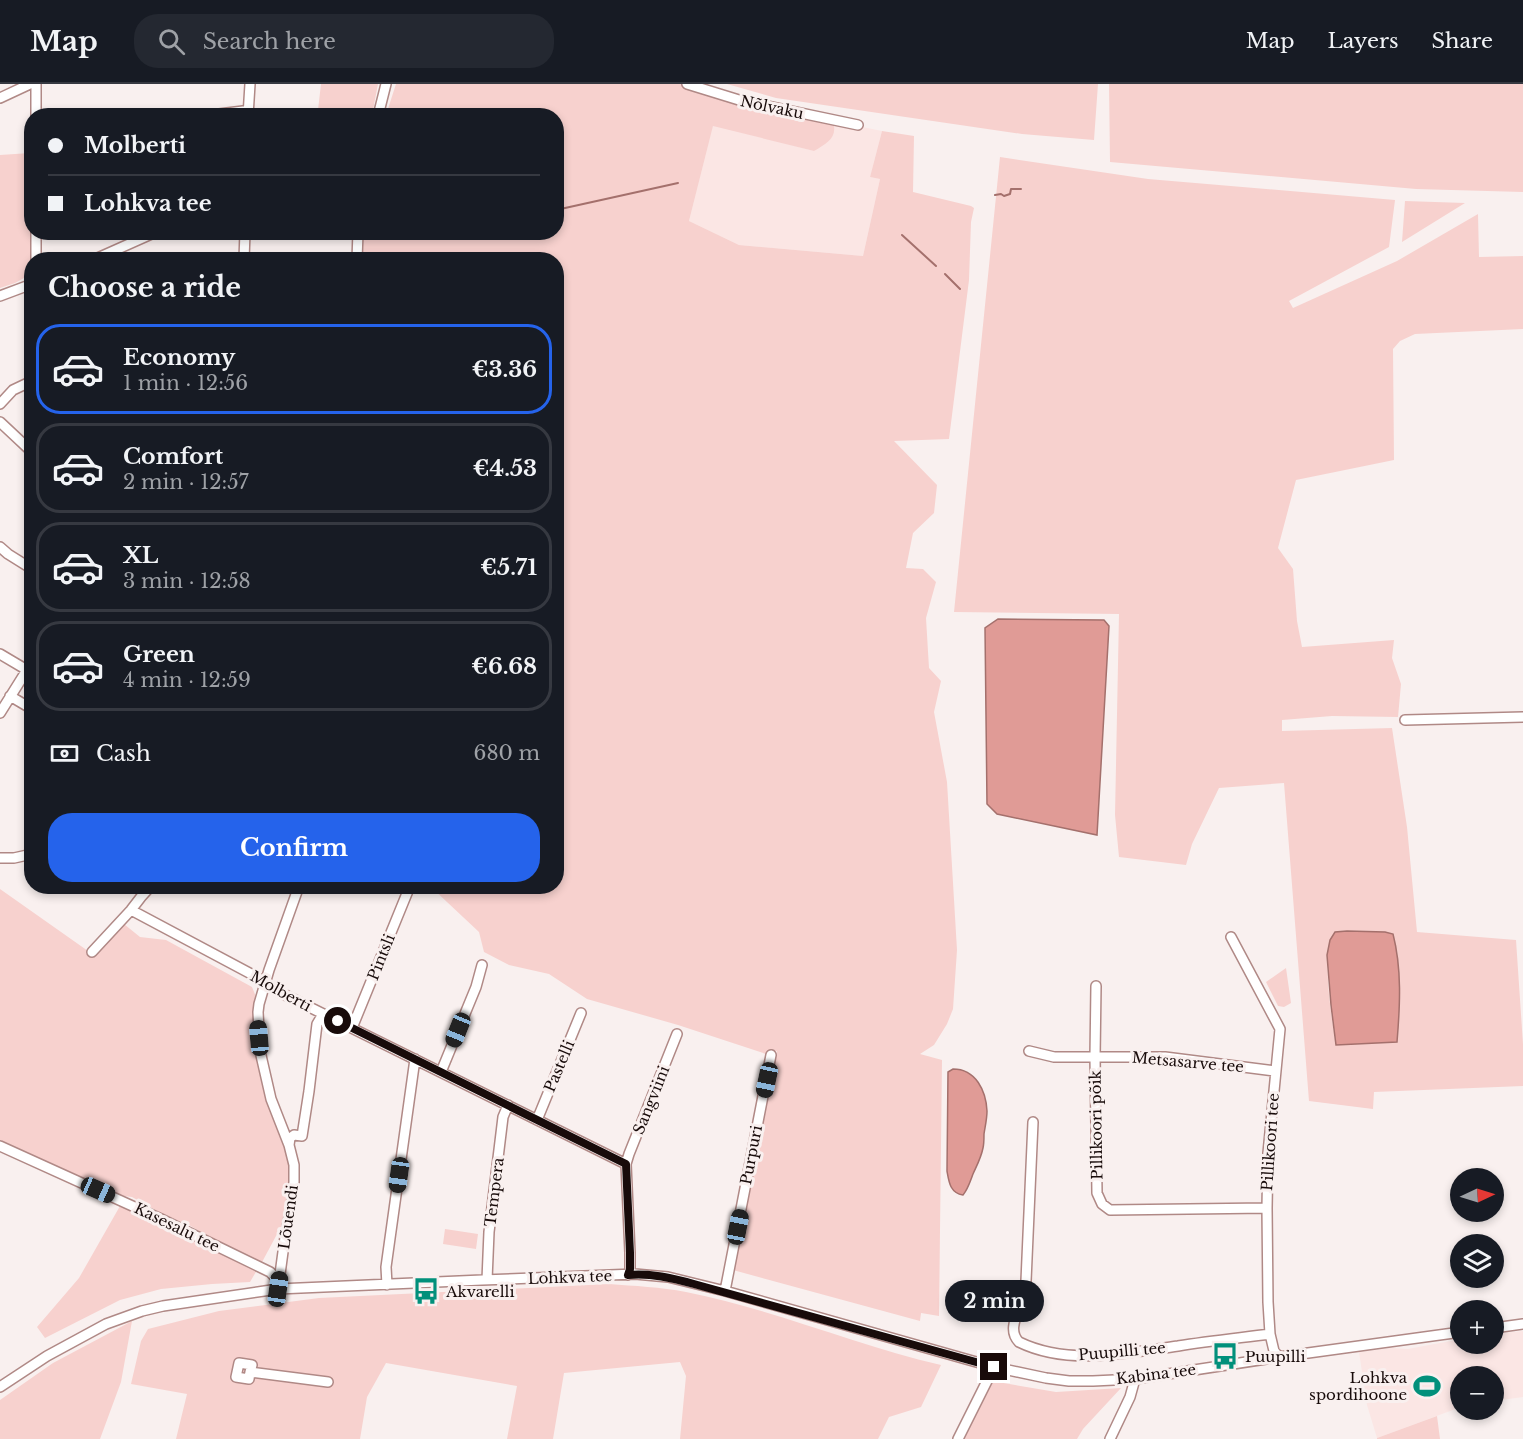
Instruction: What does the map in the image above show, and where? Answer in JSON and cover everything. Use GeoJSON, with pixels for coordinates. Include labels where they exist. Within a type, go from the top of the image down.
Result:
{"type":"FeatureCollection","features":[{"type":"Feature","properties":{"kind":"street"},"geometry":{"type":"LineString","coordinates":[[0,98],[30,84]]}},
{"type":"Feature","properties":{"kind":"street"},"geometry":{"type":"LineString","coordinates":[[36,84],[36,108]]}},
{"type":"Feature","properties":{"kind":"street"},"geometry":{"type":"LineString","coordinates":[[250,84],[251,108]]}},
{"type":"Feature","properties":{"kind":"street"},"geometry":{"type":"LineString","coordinates":[[380,108],[386,84]]}},
{"type":"Feature","properties":{"kind":"street","name":"Nõlvaku"},"geometry":{"type":"LineString","coordinates":[[687,84],[739,100],[858,125]]}},
{"type":"Feature","properties":{"kind":"street"},"geometry":{"type":"LineString","coordinates":[[111,252],[138,240]]}},
{"type":"Feature","properties":{"kind":"street"},"geometry":{"type":"LineString","coordinates":[[0,296],[24,287]]}},
{"type":"Feature","properties":{"kind":"street"},"geometry":{"type":"LineString","coordinates":[[0,404],[13,390],[24,385]]}},
{"type":"Feature","properties":{"kind":"street"},"geometry":{"type":"LineString","coordinates":[[0,422],[24,444]]}},
{"type":"Feature","properties":{"kind":"street"},"geometry":{"type":"LineString","coordinates":[[0,547],[24,564]]}},
{"type":"Feature","properties":{"kind":"street"},"geometry":{"type":"LineString","coordinates":[[0,654],[24,664]]}},
{"type":"Feature","properties":{"kind":"street"},"geometry":{"type":"LineString","coordinates":[[0,712],[24,674]]}},
{"type":"Feature","properties":{"kind":"street"},"geometry":{"type":"LineString","coordinates":[[10,696],[24,704]]}},
{"type":"Feature","properties":{"kind":"street"},"geometry":{"type":"LineString","coordinates":[[1405,720],[1523,717]]}},
{"type":"Feature","properties":{"kind":"street"},"geometry":{"type":"LineString","coordinates":[[0,858],[24,856]]}},
{"type":"Feature","properties":{"kind":"street"},"geometry":{"type":"LineString","coordinates":[[92,951],[144,894]]}},
{"type":"Feature","properties":{"kind":"street","name":"Lõuendi"},"geometry":{"type":"LineString","coordinates":[[278,1289],[291,1208],[294,1165],[272,1099],[260,1051],[258,1024],[259,1004],[265,983],[296,894]]}},
{"type":"Feature","properties":{"kind":"street","name":"Pintsli"},"geometry":{"type":"LineString","coordinates":[[352,1028],[407,894]]}},
{"type":"Feature","properties":{"kind":"street","name":"Molberti"},"geometry":{"type":"LineString","coordinates":[[131,910],[255,976],[277,991],[626,1164]]}},
{"type":"Feature","properties":{"kind":"street","name":"Pillikoori tee"},"geometry":{"type":"LineString","coordinates":[[1231,937],[1280,1029],[1267,1174],[1270,1334],[1274,1351],[1279,1357]]}},
{"type":"Feature","properties":{"kind":"street"},"geometry":{"type":"LineString","coordinates":[[441,1072],[476,987],[482,965]]}},
{"type":"Feature","properties":{"kind":"street","name":"Pillikoori põik"},"geometry":{"type":"LineString","coordinates":[[1096,986],[1097,1193],[1102,1204],[1110,1210],[1267,1208]]}},
{"type":"Feature","properties":{"kind":"street","name":"Pastelli"},"geometry":{"type":"LineString","coordinates":[[537,1120],[581,1013]]}},
{"type":"Feature","properties":{"kind":"street"},"geometry":{"type":"LineString","coordinates":[[289,1145],[290,1138],[294,1135],[302,1136],[317,1024],[323,1014]]}},
{"type":"Feature","properties":{"kind":"street","name":"Sangviini"},"geometry":{"type":"LineString","coordinates":[[628,1275],[630,1253],[626,1164],[677,1034]]}},
{"type":"Feature","properties":{"kind":"street","name":"Metsasarve tee"},"geometry":{"type":"LineString","coordinates":[[1029,1051],[1054,1057],[1165,1057],[1275,1071]]}},
{"type":"Feature","properties":{"kind":"street","name":"Purpuri"},"geometry":{"type":"LineString","coordinates":[[725,1292],[771,1055]]}},
{"type":"Feature","properties":{"kind":"street"},"geometry":{"type":"LineString","coordinates":[[387,1285],[386,1267],[415,1059]]}},
{"type":"Feature","properties":{"kind":"street","name":"Tempera"},"geometry":{"type":"LineString","coordinates":[[488,1280],[489,1232],[503,1118],[508,1105]]}},
{"type":"Feature","properties":{"kind":"street","name":"Puupilli tee"},"geometry":{"type":"LineString","coordinates":[[1033,1122],[1026,1281],[1013,1326],[1013,1332],[1019,1342],[1051,1352],[1091,1356],[1270,1334]]}},
{"type":"Feature","properties":{"kind":"street","name":"Kasesalu tee"},"geometry":{"type":"LineString","coordinates":[[0,1146],[162,1219],[270,1272],[276,1278],[278,1289]]}},
{"type":"Feature","properties":{"kind":"street","name":"Lohkva tee"},"geometry":{"type":"LineString","coordinates":[[0,1387],[56,1350],[106,1324],[163,1306],[278,1289],[628,1275],[668,1277],[994,1367]]}},
{"type":"Feature","properties":{"kind":"street"},"geometry":{"type":"LineString","coordinates":[[1504,1327],[1523,1324]]}},
{"type":"Feature","properties":{"kind":"street","name":"Kabina tee"},"geometry":{"type":"LineString","coordinates":[[994,1367],[1069,1381],[1135,1379],[1450,1334]]}},
{"type":"Feature","properties":{"kind":"street"},"geometry":{"type":"LineString","coordinates":[[958,1439],[994,1367]]}},
{"type":"Feature","properties":{"kind":"street"},"geometry":{"type":"LineString","coordinates":[[250,1372],[328,1382]]}},
{"type":"Feature","properties":{"kind":"street"},"geometry":{"type":"LineString","coordinates":[[1110,1439],[1130,1397],[1135,1379]]}},
{"type":"Feature","properties":{"kind":"shaded area"},"geometry":{"type":"Polygon","coordinates":[[[321,84],[378,84],[373,108],[318,108],[321,84]]]}},
{"type":"Feature","properties":{"kind":"shaded area"},"geometry":{"type":"Polygon","coordinates":[[[396,84],[682,84],[723,97],[833,121],[833,136],[814,151],[713,126],[689,221],[739,245],[863,256],[880,179],[870,177],[882,131],[914,136],[913,192],[974,208],[971,222],[969,280],[949,439],[894,441],[937,485],[934,513],[913,533],[906,568],[923,569],[936,582],[926,618],[929,668],[941,681],[934,712],[947,782],[957,950],[953,1009],[934,1045],[920,1054],[942,1060],[939,1316],[921,1313],[920,1321],[733,1270],[777,1051],[769,1055],[678,1025],[587,999],[549,974],[509,965],[484,952],[479,932],[438,894],[564,894],[564,252],[362,252],[362,240],[564,240],[564,108],[388,108],[396,84]]]}},
{"type":"Feature","properties":{"kind":"shaded area"},"geometry":{"type":"Polygon","coordinates":[[[727,84],[1098,84],[1094,140],[1022,134],[776,98],[727,84]]]}},
{"type":"Feature","properties":{"kind":"shaded area"},"geometry":{"type":"Polygon","coordinates":[[[1109,84],[1523,84],[1523,192],[1416,189],[1110,162],[1109,84]]]}},
{"type":"Feature","properties":{"kind":"shaded area"},"geometry":{"type":"Polygon","coordinates":[[[833,121],[882,131],[870,177],[880,179],[863,256],[739,245],[689,221],[713,125],[814,151],[833,121]]]}},
{"type":"Feature","properties":{"kind":"shaded area"},"geometry":{"type":"Polygon","coordinates":[[[24,153],[24,240],[31,240],[31,252],[24,252],[24,278],[0,288],[0,155],[24,153]]]}},
{"type":"Feature","properties":{"kind":"shaded area"},"geometry":{"type":"Polygon","coordinates":[[[1000,157],[1148,179],[1395,200],[1389,247],[1289,301],[1293,308],[1397,261],[1478,214],[1479,257],[1523,256],[1523,329],[1415,334],[1400,341],[1393,349],[1394,460],[1296,480],[1278,548],[1293,569],[1297,621],[1302,647],[1394,640],[1392,658],[1401,684],[1398,717],[1332,716],[1282,720],[1282,731],[1392,728],[1407,827],[1417,932],[1516,940],[1523,1044],[1523,1086],[1374,1092],[1373,1109],[1309,1101],[1284,783],[1219,788],[1192,844],[1186,865],[1119,857],[1115,815],[1119,614],[954,612],[1000,157]],[[1330,940],[1328,979],[1336,1045],[1397,1042],[1399,982],[1397,949],[1330,940]]]}},
{"type":"Feature","properties":{"kind":"shaded area"},"geometry":{"type":"Polygon","coordinates":[[[1405,201],[1465,203],[1402,242],[1405,201]]]}},
{"type":"Feature","properties":{"kind":"shaded area"},"geometry":{"type":"Polygon","coordinates":[[[998,619],[1104,620],[1109,626],[1097,835],[997,814],[987,804],[985,628],[998,619]]]}},
{"type":"Feature","properties":{"kind":"shaded area"},"geometry":{"type":"Polygon","coordinates":[[[0,889],[88,951],[119,920],[140,937],[166,940],[252,987],[259,1004],[260,1051],[289,1145],[291,1208],[261,1264],[132,1197],[124,1196],[0,1140],[0,889]]]}},
{"type":"Feature","properties":{"kind":"shaded area"},"geometry":{"type":"Polygon","coordinates":[[[1335,932],[1393,934],[1399,974],[1397,1042],[1336,1045],[1327,955],[1330,940],[1335,932]]]}},
{"type":"Feature","properties":{"kind":"shaded area"},"geometry":{"type":"Polygon","coordinates":[[[1286,968],[1291,1003],[1284,1007],[1278,1006],[1266,982],[1286,968]]]}},
{"type":"Feature","properties":{"kind":"shaded area"},"geometry":{"type":"Polygon","coordinates":[[[953,1069],[961,1070],[974,1077],[982,1089],[987,1111],[982,1152],[963,1195],[953,1189],[947,1171],[948,1072],[953,1069]]]}},
{"type":"Feature","properties":{"kind":"shaded area"},"geometry":{"type":"Polygon","coordinates":[[[120,1206],[245,1261],[257,1270],[250,1282],[161,1289],[120,1300],[45,1338],[37,1327],[79,1278],[120,1206]]]}},
{"type":"Feature","properties":{"kind":"shaded area"},"geometry":{"type":"Polygon","coordinates":[[[445,1229],[478,1234],[476,1249],[443,1244],[445,1229]]]}},
{"type":"Feature","properties":{"kind":"shaded area"},"geometry":{"type":"Polygon","coordinates":[[[609,1284],[667,1289],[718,1299],[877,1348],[941,1365],[921,1407],[889,1417],[878,1439],[680,1439],[686,1376],[680,1362],[564,1373],[553,1439],[507,1439],[517,1386],[386,1363],[367,1397],[360,1439],[176,1439],[187,1394],[131,1384],[141,1341],[148,1329],[219,1311],[319,1298],[609,1284]]]}},
{"type":"Feature","properties":{"kind":"shaded area"},"geometry":{"type":"Polygon","coordinates":[[[132,1321],[121,1382],[100,1439],[0,1439],[0,1400],[53,1363],[132,1321]]]}},
{"type":"Feature","properties":{"kind":"shaded area"},"geometry":{"type":"Polygon","coordinates":[[[1523,1331],[1523,1397],[1504,1400],[1504,1366],[1450,1366],[1450,1411],[1377,1438],[1367,1405],[1359,1352],[1390,1348],[1408,1349],[1450,1341],[1450,1354],[1504,1354],[1504,1333],[1523,1331]]]}},
{"type":"Feature","properties":{"kind":"shaded area"},"geometry":{"type":"Polygon","coordinates":[[[992,1381],[1056,1392],[1121,1388],[1083,1429],[1077,1439],[964,1439],[992,1381]]]}},
{"type":"Feature","properties":{"kind":"shaded area"},"geometry":{"type":"Polygon","coordinates":[[[1437,1416],[1440,1439],[1377,1439],[1377,1438],[1437,1416]]]}},
{"type":"Feature","properties":{"kind":"waterway"},"geometry":{"type":"LineString","coordinates":[[564,208],[678,183]]}},
{"type":"Feature","properties":{"kind":"waterway"},"geometry":{"type":"LineString","coordinates":[[995,195],[1004,196],[1010,194],[1011,189],[1021,189]]}},
{"type":"Feature","properties":{"kind":"waterway"},"geometry":{"type":"LineString","coordinates":[[902,235],[936,266]]}},
{"type":"Feature","properties":{"kind":"waterway"},"geometry":{"type":"LineString","coordinates":[[945,274],[960,289]]}},
{"type":"Feature","properties":{"kind":"place","name":"Akvarelli"},"geometry":{"type":"Point","coordinates":[426,1291]}},
{"type":"Feature","properties":{"kind":"place","name":"Puupilli"},"geometry":{"type":"Point","coordinates":[1225,1356]}},
{"type":"Feature","properties":{"kind":"place","name":"Lohkva spordihoone"},"geometry":{"type":"Point","coordinates":[1427,1386]}},
{"type":"Feature","properties":{"kind":"route"},"geometry":{"type":"LineString","coordinates":[[338,1021],[626,1164],[630,1253],[628,1275],[668,1277],[994,1367]]}}]}
